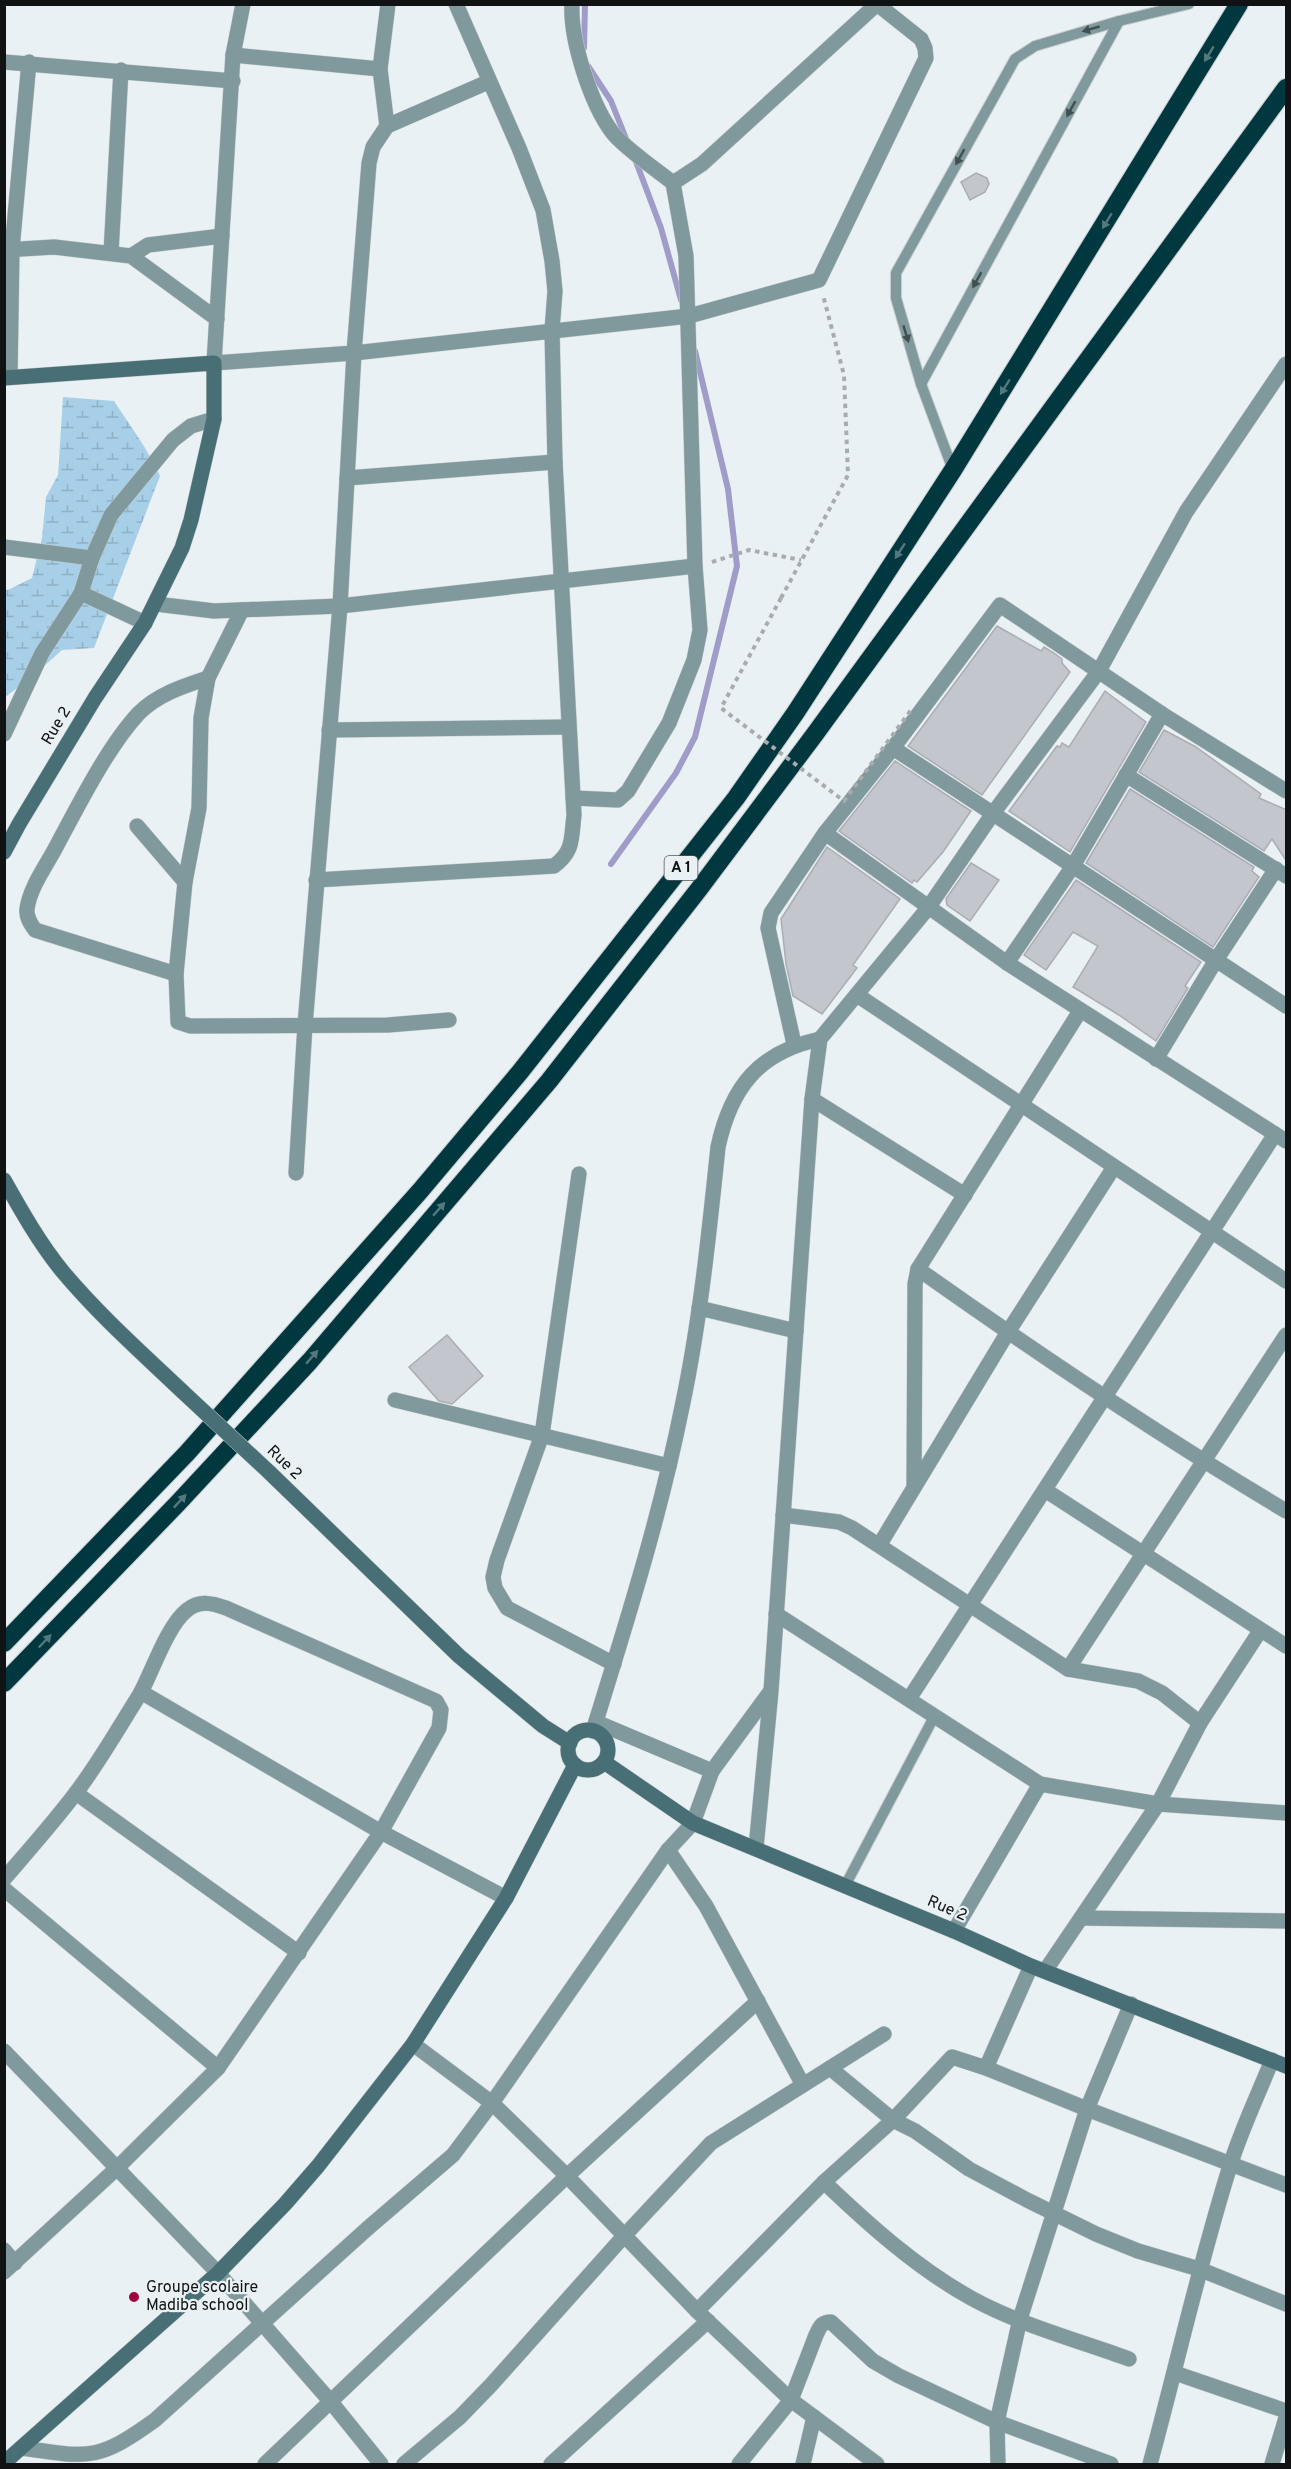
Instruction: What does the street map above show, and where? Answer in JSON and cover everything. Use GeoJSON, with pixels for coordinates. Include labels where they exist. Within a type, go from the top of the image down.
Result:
{"type":"FeatureCollection","features":[{"type":"Feature","properties":{"kind":"highway","name":"A 1"},"geometry":{"type":"LineString","coordinates":[[4,1643],[187,1453],[412,1200],[520,1072],[736,798],[796,712],[953,470],[1239,4]]}},
{"type":"Feature","properties":{"kind":"highway","name":"A 1"},"geometry":{"type":"LineString","coordinates":[[4,1683],[178,1503],[310,1361],[549,1081],[699,889],[822,725],[1287,88]]}},
{"type":"Feature","properties":{"kind":"street"},"geometry":{"type":"LineString","coordinates":[[214,363],[233,55],[243,4]]}},
{"type":"Feature","properties":{"kind":"street"},"geometry":{"type":"LineString","coordinates":[[387,126],[380,69],[388,4]]}},
{"type":"Feature","properties":{"kind":"street"},"geometry":{"type":"LineString","coordinates":[[316,880],[554,866],[570,850],[574,815],[567,727],[555,462],[552,330],[555,291],[543,210],[519,148],[488,82],[456,4]]}},
{"type":"Feature","properties":{"kind":"street"},"geometry":{"type":"LineString","coordinates":[[572,4],[574,39],[588,86],[613,133],[674,183],[686,256],[695,566],[700,630],[698,648],[669,723],[628,791],[618,800],[573,798]]}},
{"type":"Feature","properties":{"kind":"street"},"geometry":{"type":"LineString","coordinates":[[29,62],[8,250],[7,378],[354,353],[688,316],[819,280],[926,58],[921,39],[877,4],[702,164],[674,183]]}},
{"type":"Feature","properties":{"kind":"street"},"geometry":{"type":"LineString","coordinates":[[233,55],[380,69]]}},
{"type":"Feature","properties":{"kind":"street"},"geometry":{"type":"LineString","coordinates":[[4,62],[29,62],[232,81]]}},
{"type":"Feature","properties":{"kind":"street"},"geometry":{"type":"LineString","coordinates":[[111,253],[121,70]]}},
{"type":"Feature","properties":{"kind":"street"},"geometry":{"type":"LineString","coordinates":[[296,1173],[316,880],[340,606],[354,353],[369,163],[373,147],[387,126],[488,82]]}},
{"type":"Feature","properties":{"kind":"street"},"geometry":{"type":"LineString","coordinates":[[131,256],[148,245],[222,237]]}},
{"type":"Feature","properties":{"kind":"street"},"geometry":{"type":"LineString","coordinates":[[8,250],[54,247],[131,256],[217,319]]}},
{"type":"Feature","properties":{"kind":"street","name":"Rue 2"},"geometry":{"type":"LineString","coordinates":[[4,852],[95,698],[156,604],[185,539],[214,419],[214,363]]}},
{"type":"Feature","properties":{"kind":"street"},"geometry":{"type":"LineString","coordinates":[[756,1848],[771,1691],[812,1099],[820,1039],[928,908],[994,812],[1099,671],[1186,512],[1287,364]]}},
{"type":"Feature","properties":{"kind":"street"},"geometry":{"type":"LineString","coordinates":[[4,734],[42,653],[81,593],[92,558],[111,515],[173,440],[191,426],[214,419]]}},
{"type":"Feature","properties":{"kind":"street"},"geometry":{"type":"LineString","coordinates":[[347,478],[555,462]]}},
{"type":"Feature","properties":{"kind":"street"},"geometry":{"type":"LineString","coordinates":[[4,548],[92,558]]}},
{"type":"Feature","properties":{"kind":"street"},"geometry":{"type":"LineString","coordinates":[[156,604],[190,610],[340,606],[695,566]]}},
{"type":"Feature","properties":{"kind":"street"},"geometry":{"type":"LineString","coordinates":[[81,593],[145,622]]}},
{"type":"Feature","properties":{"kind":"street"},"geometry":{"type":"LineString","coordinates":[[794,1044],[768,928],[771,914],[825,833],[893,748],[1000,604],[1161,714],[1287,791]]}},
{"type":"Feature","properties":{"kind":"street"},"geometry":{"type":"LineString","coordinates":[[242,610],[208,678],[201,718],[199,808],[185,882],[176,974],[178,1022],[182,1025],[388,1025],[449,1020]]}},
{"type":"Feature","properties":{"kind":"street"},"geometry":{"type":"LineString","coordinates":[[176,974],[35,930],[28,919],[27,910],[34,886],[76,810],[101,767],[139,713],[154,701],[178,688],[208,678]]}},
{"type":"Feature","properties":{"kind":"street"},"geometry":{"type":"LineString","coordinates":[[1007,963],[1073,866],[1161,714]]}},
{"type":"Feature","properties":{"kind":"street"},"geometry":{"type":"LineString","coordinates":[[329,730],[567,727]]}},
{"type":"Feature","properties":{"kind":"street"},"geometry":{"type":"LineString","coordinates":[[893,748],[1287,1006]]}},
{"type":"Feature","properties":{"kind":"street"},"geometry":{"type":"LineString","coordinates":[[1125,775],[1281,873],[1216,960],[1156,1059]]}},
{"type":"Feature","properties":{"kind":"street"},"geometry":{"type":"LineString","coordinates":[[137,826],[185,882]]}},
{"type":"Feature","properties":{"kind":"street"},"geometry":{"type":"LineString","coordinates":[[825,833],[1007,963],[1281,1138],[1212,1232],[909,1699]]}},
{"type":"Feature","properties":{"kind":"street"},"geometry":{"type":"LineString","coordinates":[[857,995],[1287,1281]]}},
{"type":"Feature","properties":{"kind":"street"},"geometry":{"type":"LineString","coordinates":[[914,1485],[915,1284],[918,1269],[1080,1011]]}},
{"type":"Feature","properties":{"kind":"street"},"geometry":{"type":"LineString","coordinates":[[595,1727],[669,1466],[683,1406],[699,1308],[718,1147],[723,1124],[743,1083],[773,1056],[794,1044],[820,1039]]}},
{"type":"Feature","properties":{"kind":"street"},"geometry":{"type":"LineString","coordinates":[[812,1099],[965,1195]]}},
{"type":"Feature","properties":{"kind":"street"},"geometry":{"type":"LineString","coordinates":[[879,1544],[1008,1332],[1114,1167]]}},
{"type":"Feature","properties":{"kind":"street"},"geometry":{"type":"LineString","coordinates":[[579,1174],[542,1435],[493,1577],[495,1588],[507,1608],[614,1664]]}},
{"type":"Feature","properties":{"kind":"street","name":"Rue 2"},"geometry":{"type":"LineString","coordinates":[[4,1180],[28,1223],[62,1271],[91,1303],[459,1656],[543,1726],[570,1743]]}},
{"type":"Feature","properties":{"kind":"street"},"geometry":{"type":"LineString","coordinates":[[918,1269],[1203,1462],[1287,1511]]}},
{"type":"Feature","properties":{"kind":"street"},"geometry":{"type":"LineString","coordinates":[[699,1308],[796,1331]]}},
{"type":"Feature","properties":{"kind":"street"},"geometry":{"type":"LineString","coordinates":[[1068,1669],[1287,1335]]}},
{"type":"Feature","properties":{"kind":"street"},"geometry":{"type":"LineString","coordinates":[[395,1400],[669,1466]]}},
{"type":"Feature","properties":{"kind":"street"},"geometry":{"type":"LineString","coordinates":[[1045,1490],[1260,1631],[1287,1646]]}},
{"type":"Feature","properties":{"kind":"street"},"geometry":{"type":"LineString","coordinates":[[783,1515],[839,1522],[879,1544],[1068,1669],[1138,1681],[1162,1693],[1200,1723]]}},
{"type":"Feature","properties":{"kind":"street"},"geometry":{"type":"LineString","coordinates":[[4,1879],[76,1793],[141,1692],[166,1641],[182,1615],[188,1609],[201,1603],[211,1603],[436,1701],[441,1710],[439,1728],[381,1832],[218,2068],[116,2169],[10,2268],[4,2250]]}},
{"type":"Feature","properties":{"kind":"street"},"geometry":{"type":"LineString","coordinates":[[776,1614],[1040,1784],[1158,1804],[1287,1813]]}},
{"type":"Feature","properties":{"kind":"street"},"geometry":{"type":"LineString","coordinates":[[986,2068],[1038,1969],[1083,1918],[1158,1804],[1200,1723],[1260,1631]]}},
{"type":"Feature","properties":{"kind":"street"},"geometry":{"type":"LineString","coordinates":[[22,2448],[77,2456],[101,2453],[125,2441],[155,2420],[261,2323],[453,2155],[492,2103],[668,1850],[693,1823],[712,1772],[771,1691]]}},
{"type":"Feature","properties":{"kind":"street"},"geometry":{"type":"LineString","coordinates":[[141,1692],[381,1832],[506,1898]]}},
{"type":"Feature","properties":{"kind":"street"},"geometry":{"type":"LineString","coordinates":[[595,1727],[607,1744],[607,1757],[593,1770],[587,1770],[575,1765],[568,1752],[570,1743],[576,1735],[595,1727],[712,1772]]}},
{"type":"Feature","properties":{"kind":"street","name":"Rue 2"},"geometry":{"type":"LineString","coordinates":[[604,1762],[693,1823],[954,1931],[1038,1969],[1287,2066]]}},
{"type":"Feature","properties":{"kind":"street"},"geometry":{"type":"LineString","coordinates":[[4,2463],[218,2273],[311,2174],[412,2044],[506,1898],[575,1765]]}},
{"type":"Feature","properties":{"kind":"street"},"geometry":{"type":"LineString","coordinates":[[954,1931],[1040,1784]]}},
{"type":"Feature","properties":{"kind":"street"},"geometry":{"type":"LineString","coordinates":[[76,1793],[299,1953]]}},
{"type":"Feature","properties":{"kind":"street"},"geometry":{"type":"LineString","coordinates":[[668,1850],[706,1906],[804,2085]]}},
{"type":"Feature","properties":{"kind":"street"},"geometry":{"type":"LineString","coordinates":[[4,1889],[218,2068]]}},
{"type":"Feature","properties":{"kind":"street"},"geometry":{"type":"LineString","coordinates":[[1083,1918],[1287,1922]]}},
{"type":"Feature","properties":{"kind":"street"},"geometry":{"type":"LineString","coordinates":[[265,2464],[567,2176],[758,2001]]}},
{"type":"Feature","properties":{"kind":"street"},"geometry":{"type":"LineString","coordinates":[[998,2464],[997,2422],[1020,2319],[1087,2109],[1131,2004]]}},
{"type":"Feature","properties":{"kind":"street"},"geometry":{"type":"LineString","coordinates":[[404,2464],[460,2417],[491,2385],[624,2235],[711,2143],[884,2034]]}},
{"type":"Feature","properties":{"kind":"street"},"geometry":{"type":"LineString","coordinates":[[412,2044],[492,2103],[567,2176],[702,2316],[791,2400],[877,2464]]}},
{"type":"Feature","properties":{"kind":"street"},"geometry":{"type":"LineString","coordinates":[[4,2052],[218,2273],[331,2402],[381,2464]]}},
{"type":"Feature","properties":{"kind":"street"},"geometry":{"type":"LineString","coordinates":[[551,2464],[702,2316],[824,2182],[892,2120],[952,2057],[1287,2184]]}},
{"type":"Feature","properties":{"kind":"street"},"geometry":{"type":"LineString","coordinates":[[1150,2464],[1200,2269],[1231,2163],[1272,2060]]}},
{"type":"Feature","properties":{"kind":"street"},"geometry":{"type":"LineString","coordinates":[[830,2068],[892,2120],[915,2131],[969,2169],[1053,2214],[1138,2251],[1200,2269],[1287,2304]]}},
{"type":"Feature","properties":{"kind":"street"},"geometry":{"type":"LineString","coordinates":[[824,2182],[869,2225],[952,2287],[974,2300],[1129,2359]]}},
{"type":"Feature","properties":{"kind":"street"},"geometry":{"type":"LineString","coordinates":[[739,2464],[791,2400],[821,2324],[831,2322],[873,2361],[887,2370],[997,2422],[1111,2464]]}},
{"type":"Feature","properties":{"kind":"street"},"geometry":{"type":"LineString","coordinates":[[1175,2373],[1287,2410]]}},
{"type":"Feature","properties":{"kind":"street"},"geometry":{"type":"LineString","coordinates":[[802,2464],[814,2417]]}},
{"type":"Feature","properties":{"kind":"street"},"geometry":{"type":"LineString","coordinates":[[1272,2464],[1287,2418]]}},
{"type":"Feature","properties":{"kind":"lane"},"geometry":{"type":"LineString","coordinates":[[953,470],[921,384],[896,298],[896,273],[1015,59],[1035,46],[1119,21],[1189,4]]}},
{"type":"Feature","properties":{"kind":"lane"},"geometry":{"type":"LineString","coordinates":[[921,384],[1119,21]]}},
{"type":"Feature","properties":{"kind":"lane"},"geometry":{"type":"LineString","coordinates":[[845,1886],[934,1715]]}},
{"type":"Feature","properties":{"kind":"path"},"geometry":{"type":"LineString","coordinates":[[819,280],[844,375],[848,475],[721,708],[844,801],[911,710]]}},
{"type":"Feature","properties":{"kind":"path"},"geometry":{"type":"LineString","coordinates":[[695,566],[749,550],[801,560]]}},
{"type":"Feature","properties":{"kind":"green space"},"geometry":{"type":"Polygon","coordinates":[[[63,397],[114,401],[160,476],[94,648],[62,650],[31,678],[5,697],[4,589],[8,590],[32,578],[42,538],[46,497],[58,475],[63,397]]]}},
{"type":"Feature","properties":{"kind":"building"},"geometry":{"type":"Polygon","coordinates":[[[976,173],[987,178],[989,184],[985,192],[970,200],[961,182],[976,173]]]}},
{"type":"Feature","properties":{"kind":"building"},"geometry":{"type":"Polygon","coordinates":[[[997,626],[1041,651],[1044,647],[1054,653],[1062,659],[1062,663],[1070,672],[982,795],[908,746],[997,626]]]}},
{"type":"Feature","properties":{"kind":"building"},"geometry":{"type":"Polygon","coordinates":[[[1105,691],[1146,722],[1070,852],[1009,811],[1057,746],[1060,747],[1062,743],[1069,747],[1105,691]]]}},
{"type":"Feature","properties":{"kind":"building"},"geometry":{"type":"Polygon","coordinates":[[[1164,730],[1196,747],[1261,794],[1259,798],[1287,810],[1287,862],[1272,839],[1264,851],[1139,772],[1164,730]]]}},
{"type":"Feature","properties":{"kind":"building"},"geometry":{"type":"Polygon","coordinates":[[[895,761],[971,811],[943,852],[917,882],[914,880],[912,883],[839,831],[895,761]]]}},
{"type":"Feature","properties":{"kind":"building"},"geometry":{"type":"Polygon","coordinates":[[[1130,789],[1254,867],[1252,871],[1259,877],[1213,947],[1086,863],[1130,789]]]}},
{"type":"Feature","properties":{"kind":"building"},"geometry":{"type":"Polygon","coordinates":[[[827,847],[900,899],[853,965],[857,968],[822,1014],[793,996],[786,964],[781,919],[827,847]]]}},
{"type":"Feature","properties":{"kind":"building"},"geometry":{"type":"Polygon","coordinates":[[[971,863],[999,880],[970,921],[947,905],[946,899],[971,863]]]}},
{"type":"Feature","properties":{"kind":"building"},"geometry":{"type":"Polygon","coordinates":[[[1076,880],[1201,962],[1185,986],[1188,988],[1156,1041],[1073,987],[1098,946],[1073,932],[1046,970],[1024,955],[1076,880]]]}},
{"type":"Feature","properties":{"kind":"building"},"geometry":{"type":"Polygon","coordinates":[[[447,1335],[483,1376],[452,1404],[439,1401],[409,1367],[447,1335]]]}},
{"type":"Feature","properties":{"kind":"waterway"},"geometry":{"type":"LineString","coordinates":[[584,48],[585,4]]}},
{"type":"Feature","properties":{"kind":"waterway"},"geometry":{"type":"LineString","coordinates":[[588,66],[611,101],[627,141]]}},
{"type":"Feature","properties":{"kind":"waterway"},"geometry":{"type":"LineString","coordinates":[[635,159],[661,228],[681,300]]}},
{"type":"Feature","properties":{"kind":"waterway"},"geometry":{"type":"LineString","coordinates":[[611,864],[676,773],[695,737],[737,566],[728,489],[695,351]]}},
{"type":"Feature","properties":{"kind":"place","name":"Groupe scolaire Madiba school"},"geometry":{"type":"Point","coordinates":[134,2297]}}]}
